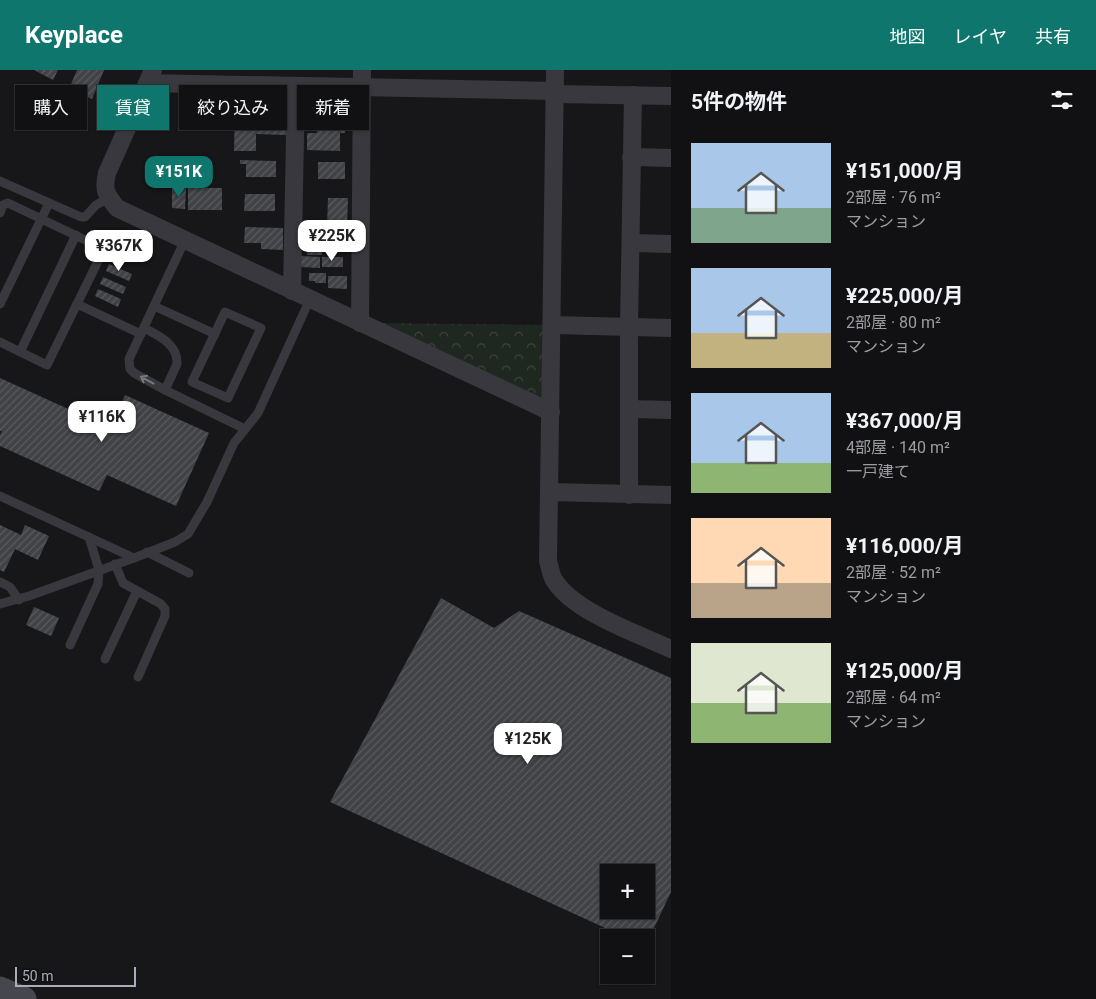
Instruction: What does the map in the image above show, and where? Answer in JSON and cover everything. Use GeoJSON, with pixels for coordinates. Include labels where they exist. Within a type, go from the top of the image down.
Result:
{"type":"FeatureCollection","features":[{"type":"Feature","properties":{"kind":"street"},"geometry":{"type":"LineString","coordinates":[[555,70],[548,561],[553,578],[563,591],[583,608],[671,649]]}},
{"type":"Feature","properties":{"kind":"street"},"geometry":{"type":"LineString","coordinates":[[551,412],[117,208],[109,198],[104,186],[107,173],[150,77],[296,86],[362,78],[555,92],[671,96]]}},
{"type":"Feature","properties":{"kind":"street"},"geometry":{"type":"LineString","coordinates":[[360,323],[362,78]]}},
{"type":"Feature","properties":{"kind":"street"},"geometry":{"type":"LineString","coordinates":[[292,291],[296,86]]}},
{"type":"Feature","properties":{"kind":"street"},"geometry":{"type":"LineString","coordinates":[[629,494],[629,327],[633,95]]}},
{"type":"Feature","properties":{"kind":"street"},"geometry":{"type":"LineString","coordinates":[[631,157],[671,158]]}},
{"type":"Feature","properties":{"kind":"street"},"geometry":{"type":"LineString","coordinates":[[631,243],[671,244]]}},
{"type":"Feature","properties":{"kind":"street"},"geometry":{"type":"LineString","coordinates":[[552,325],[671,328]]}},
{"type":"Feature","properties":{"kind":"street"},"geometry":{"type":"LineString","coordinates":[[630,409],[671,410]]}},
{"type":"Feature","properties":{"kind":"street"},"geometry":{"type":"LineString","coordinates":[[549,492],[671,495]]}},
{"type":"Feature","properties":{"kind":"street"},"geometry":{"type":"LineString","coordinates":[[0,989],[24,999]]}},
{"type":"Feature","properties":{"kind":"lane"},"geometry":{"type":"LineString","coordinates":[[0,181],[73,214],[86,217],[96,205],[109,198]]}},
{"type":"Feature","properties":{"kind":"lane"},"geometry":{"type":"LineString","coordinates":[[0,212],[4,205],[8,203],[104,249],[48,365],[0,342]]}},
{"type":"Feature","properties":{"kind":"lane"},"geometry":{"type":"LineString","coordinates":[[0,304],[49,203]]}},
{"type":"Feature","properties":{"kind":"lane"},"geometry":{"type":"LineString","coordinates":[[20,352],[76,235]]}},
{"type":"Feature","properties":{"kind":"lane"},"geometry":{"type":"LineString","coordinates":[[185,240],[130,359],[130,370],[165,390],[245,429]]}},
{"type":"Feature","properties":{"kind":"lane"},"geometry":{"type":"LineString","coordinates":[[0,604],[19,600],[134,558],[175,542],[188,534],[206,502],[234,443],[258,413],[310,300]]}},
{"type":"Feature","properties":{"kind":"lane"},"geometry":{"type":"LineString","coordinates":[[77,304],[166,339],[173,348],[177,364],[165,390]]}},
{"type":"Feature","properties":{"kind":"lane"},"geometry":{"type":"LineString","coordinates":[[154,306],[215,334]]}},
{"type":"Feature","properties":{"kind":"lane"},"geometry":{"type":"LineString","coordinates":[[225,312],[261,328],[228,398],[192,382],[215,334],[225,312]]}},
{"type":"Feature","properties":{"kind":"lane"},"geometry":{"type":"LineString","coordinates":[[0,496],[134,558]]}},
{"type":"Feature","properties":{"kind":"lane"},"geometry":{"type":"LineString","coordinates":[[70,645],[98,584],[99,570],[89,537]]}},
{"type":"Feature","properties":{"kind":"lane"},"geometry":{"type":"LineString","coordinates":[[147,552],[189,573]]}},
{"type":"Feature","properties":{"kind":"lane"},"geometry":{"type":"LineString","coordinates":[[115,564],[123,583],[161,604],[165,609],[165,616],[138,677]]}},
{"type":"Feature","properties":{"kind":"lane"},"geometry":{"type":"LineString","coordinates":[[0,582],[10,587],[19,600]]}},
{"type":"Feature","properties":{"kind":"lane"},"geometry":{"type":"LineString","coordinates":[[105,659],[138,591]]}},
{"type":"Feature","properties":{"kind":"green space"},"geometry":{"type":"Polygon","coordinates":[[[360,323],[552,325],[551,412],[360,323]]]}},
{"type":"Feature","properties":{"kind":"building"},"geometry":{"type":"Polygon","coordinates":[[[34,70],[58,70],[53,80],[34,70]]]}},
{"type":"Feature","properties":{"kind":"building"},"geometry":{"type":"Polygon","coordinates":[[[77,70],[104,70],[92,99],[87,97],[87,85],[71,85],[77,70]]]}},
{"type":"Feature","properties":{"kind":"building"},"geometry":{"type":"Polygon","coordinates":[[[234,130],[286,130],[286,135],[256,134],[256,151],[234,151],[234,130]]]}},
{"type":"Feature","properties":{"kind":"building"},"geometry":{"type":"Polygon","coordinates":[[[317,130],[345,130],[345,133],[340,133],[340,151],[307,150],[307,133],[317,133],[317,130]]]}},
{"type":"Feature","properties":{"kind":"building"},"geometry":{"type":"Polygon","coordinates":[[[240,160],[276,161],[276,177],[246,177],[246,164],[240,164],[240,160]]]}},
{"type":"Feature","properties":{"kind":"building"},"geometry":{"type":"Polygon","coordinates":[[[318,162],[345,162],[345,179],[318,179],[318,162]]]}},
{"type":"Feature","properties":{"kind":"building"},"geometry":{"type":"Polygon","coordinates":[[[172,188],[186,188],[185,209],[172,208],[172,188]]]}},
{"type":"Feature","properties":{"kind":"building"},"geometry":{"type":"Polygon","coordinates":[[[188,188],[222,188],[222,210],[188,210],[188,188]]]}},
{"type":"Feature","properties":{"kind":"building"},"geometry":{"type":"Polygon","coordinates":[[[245,194],[275,194],[275,211],[244,211],[245,194]]]}},
{"type":"Feature","properties":{"kind":"building"},"geometry":{"type":"Polygon","coordinates":[[[328,198],[348,198],[347,225],[327,225],[328,198]]]}},
{"type":"Feature","properties":{"kind":"building"},"geometry":{"type":"Polygon","coordinates":[[[245,227],[283,228],[283,250],[261,249],[261,243],[244,243],[245,227]]]}},
{"type":"Feature","properties":{"kind":"building"},"geometry":{"type":"Polygon","coordinates":[[[307,239],[322,239],[322,255],[307,255],[307,239]]]}},
{"type":"Feature","properties":{"kind":"building"},"geometry":{"type":"Polygon","coordinates":[[[324,239],[347,239],[347,250],[324,250],[324,239]]]}},
{"type":"Feature","properties":{"kind":"building"},"geometry":{"type":"Polygon","coordinates":[[[301,256],[320,257],[320,268],[301,267],[301,256]]]}},
{"type":"Feature","properties":{"kind":"building"},"geometry":{"type":"Polygon","coordinates":[[[322,257],[343,257],[343,267],[322,267],[322,257]]]}},
{"type":"Feature","properties":{"kind":"building"},"geometry":{"type":"Polygon","coordinates":[[[109,264],[132,274],[129,281],[106,271],[109,264]]]}},
{"type":"Feature","properties":{"kind":"building"},"geometry":{"type":"Polygon","coordinates":[[[309,273],[326,273],[326,283],[309,281],[309,273]]]}},
{"type":"Feature","properties":{"kind":"building"},"geometry":{"type":"Polygon","coordinates":[[[328,276],[347,276],[347,289],[328,288],[328,276]]]}},
{"type":"Feature","properties":{"kind":"building"},"geometry":{"type":"Polygon","coordinates":[[[103,277],[126,287],[123,294],[100,284],[103,277]]]}},
{"type":"Feature","properties":{"kind":"building"},"geometry":{"type":"Polygon","coordinates":[[[98,289],[121,299],[118,307],[95,296],[98,289]]]}},
{"type":"Feature","properties":{"kind":"building"},"geometry":{"type":"Polygon","coordinates":[[[0,378],[110,428],[125,395],[209,433],[176,506],[107,475],[99,491],[0,446],[2,431],[0,431],[0,378]]]}},
{"type":"Feature","properties":{"kind":"building"},"geometry":{"type":"Polygon","coordinates":[[[0,525],[21,535],[25,525],[49,536],[38,560],[15,549],[4,572],[0,570],[0,525]]]}},
{"type":"Feature","properties":{"kind":"building"},"geometry":{"type":"Polygon","coordinates":[[[441,598],[494,628],[519,611],[671,678],[671,892],[654,929],[607,929],[330,802],[441,598]]]}},
{"type":"Feature","properties":{"kind":"building"},"geometry":{"type":"Polygon","coordinates":[[[34,607],[59,618],[51,636],[26,625],[34,607]]]}}]}
